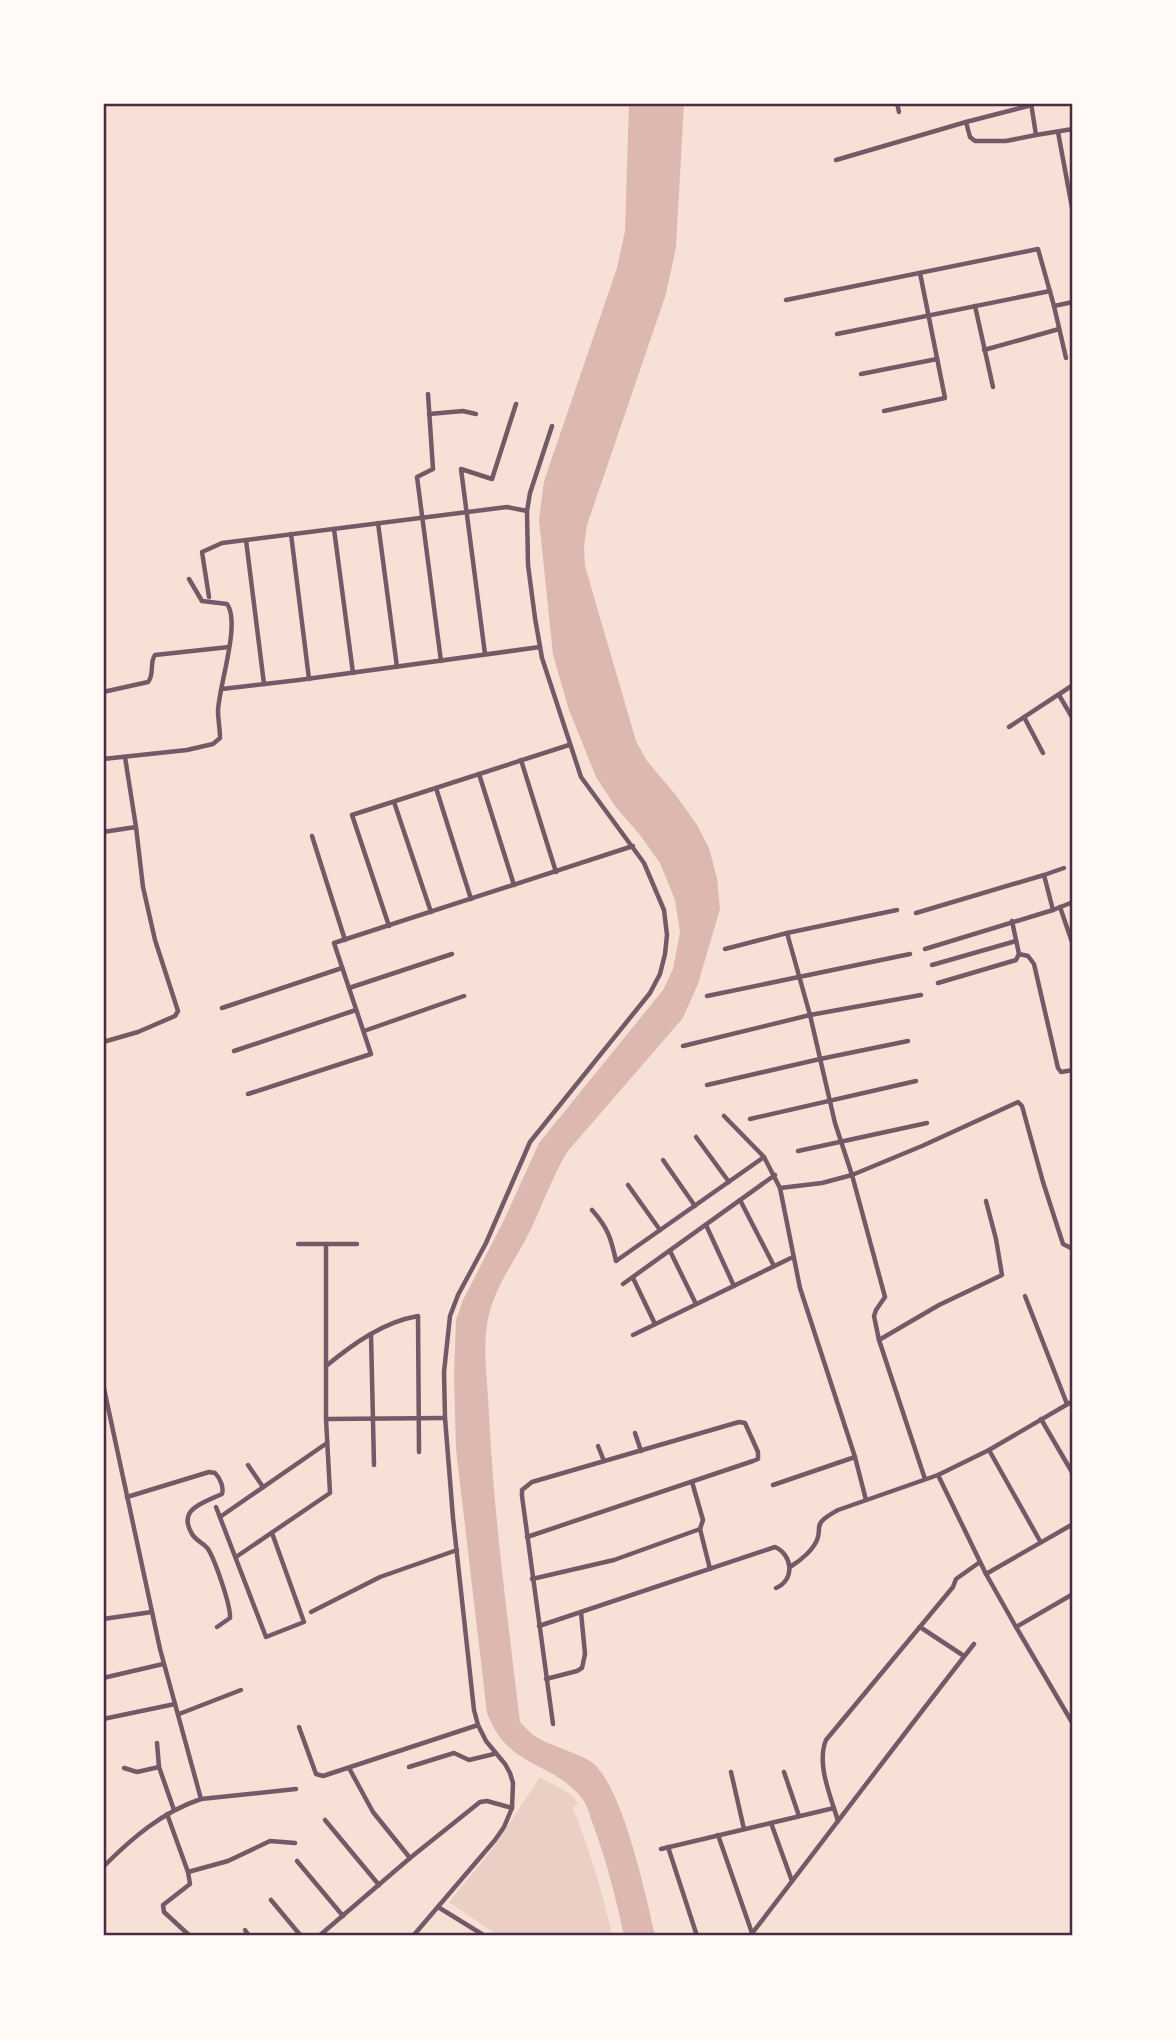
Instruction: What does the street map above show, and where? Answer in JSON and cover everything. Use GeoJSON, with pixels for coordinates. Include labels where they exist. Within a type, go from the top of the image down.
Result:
{"type":"FeatureCollection","features":[{"type":"Feature","properties":{"kind":"street"},"geometry":{"type":"LineString","coordinates":[[897,103],[899,112]]}},
{"type":"Feature","properties":{"kind":"street"},"geometry":{"type":"LineString","coordinates":[[836,160],[1032,104],[1036,135]]}},
{"type":"Feature","properties":{"kind":"street"},"geometry":{"type":"LineString","coordinates":[[966,122],[970,137],[975,141],[1006,141],[1073,129]]}},
{"type":"Feature","properties":{"kind":"street"},"geometry":{"type":"LineString","coordinates":[[1058,132],[1073,213]]}},
{"type":"Feature","properties":{"kind":"street"},"geometry":{"type":"LineString","coordinates":[[786,300],[1038,249],[1066,358]]}},
{"type":"Feature","properties":{"kind":"street"},"geometry":{"type":"LineString","coordinates":[[884,411],[945,398],[920,273]]}},
{"type":"Feature","properties":{"kind":"street"},"geometry":{"type":"LineString","coordinates":[[837,334],[1050,291]]}},
{"type":"Feature","properties":{"kind":"street"},"geometry":{"type":"LineString","coordinates":[[1054,306],[1073,302]]}},
{"type":"Feature","properties":{"kind":"street"},"geometry":{"type":"LineString","coordinates":[[975,306],[993,387]]}},
{"type":"Feature","properties":{"kind":"street"},"geometry":{"type":"LineString","coordinates":[[984,350],[1059,329]]}},
{"type":"Feature","properties":{"kind":"street"},"geometry":{"type":"LineString","coordinates":[[861,374],[937,359]]}},
{"type":"Feature","properties":{"kind":"street"},"geometry":{"type":"LineString","coordinates":[[428,394],[433,469],[417,477],[441,661]]}},
{"type":"Feature","properties":{"kind":"street"},"geometry":{"type":"LineString","coordinates":[[485,654],[461,469],[492,479],[516,404]]}},
{"type":"Feature","properties":{"kind":"street"},"geometry":{"type":"LineString","coordinates":[[429,414],[463,411],[476,414]]}},
{"type":"Feature","properties":{"kind":"street"},"geometry":{"type":"LineString","coordinates":[[413,1936],[495,1840],[512,1808],[513,1783],[510,1773],[494,1754],[478,1725],[474,1710],[445,1418],[444,1372],[450,1316],[458,1295],[486,1243],[530,1142],[650,993],[660,974],[667,935],[664,911],[650,875],[633,846],[581,777],[540,647],[528,565],[527,512],[530,493],[552,426]]}},
{"type":"Feature","properties":{"kind":"street"},"geometry":{"type":"LineString","coordinates":[[209,597],[202,552],[222,543],[507,507],[527,512]]}},
{"type":"Feature","properties":{"kind":"street"},"geometry":{"type":"LineString","coordinates":[[378,523],[397,667]]}},
{"type":"Feature","properties":{"kind":"street"},"geometry":{"type":"LineString","coordinates":[[334,529],[353,673]]}},
{"type":"Feature","properties":{"kind":"street"},"geometry":{"type":"LineString","coordinates":[[291,534],[309,679]]}},
{"type":"Feature","properties":{"kind":"street"},"geometry":{"type":"LineString","coordinates":[[246,540],[264,684]]}},
{"type":"Feature","properties":{"kind":"street"},"geometry":{"type":"LineString","coordinates":[[103,759],[187,750],[217,743],[220,734],[218,712],[232,612],[230,606],[223,603],[202,601],[189,579]]}},
{"type":"Feature","properties":{"kind":"street"},"geometry":{"type":"LineString","coordinates":[[103,692],[148,682],[152,676],[152,659],[155,655],[229,647]]}},
{"type":"Feature","properties":{"kind":"street"},"geometry":{"type":"LineString","coordinates":[[222,689],[540,647]]}},
{"type":"Feature","properties":{"kind":"street"},"geometry":{"type":"LineString","coordinates":[[1009,727],[1073,685]]}},
{"type":"Feature","properties":{"kind":"street"},"geometry":{"type":"LineString","coordinates":[[1059,695],[1073,719]]}},
{"type":"Feature","properties":{"kind":"street"},"geometry":{"type":"LineString","coordinates":[[1024,717],[1043,753]]}},
{"type":"Feature","properties":{"kind":"street"},"geometry":{"type":"LineString","coordinates":[[388,926],[352,816],[569,745]]}},
{"type":"Feature","properties":{"kind":"street"},"geometry":{"type":"LineString","coordinates":[[103,1042],[138,1032],[175,1016],[178,1011],[155,940],[143,887],[125,757]]}},
{"type":"Feature","properties":{"kind":"street"},"geometry":{"type":"LineString","coordinates":[[521,760],[556,872]]}},
{"type":"Feature","properties":{"kind":"street"},"geometry":{"type":"LineString","coordinates":[[479,774],[514,885]]}},
{"type":"Feature","properties":{"kind":"street"},"geometry":{"type":"LineString","coordinates":[[436,788],[471,899]]}},
{"type":"Feature","properties":{"kind":"street"},"geometry":{"type":"LineString","coordinates":[[394,802],[431,912]]}},
{"type":"Feature","properties":{"kind":"street"},"geometry":{"type":"LineString","coordinates":[[103,832],[136,827]]}},
{"type":"Feature","properties":{"kind":"street"},"geometry":{"type":"LineString","coordinates":[[312,836],[345,940]]}},
{"type":"Feature","properties":{"kind":"street"},"geometry":{"type":"LineString","coordinates":[[248,1094],[371,1054],[334,943],[633,846]]}},
{"type":"Feature","properties":{"kind":"street"},"geometry":{"type":"LineString","coordinates":[[916,913],[1064,868]]}},
{"type":"Feature","properties":{"kind":"street"},"geometry":{"type":"LineString","coordinates":[[1044,875],[1053,910]]}},
{"type":"Feature","properties":{"kind":"street"},"geometry":{"type":"LineString","coordinates":[[925,949],[1073,902]]}},
{"type":"Feature","properties":{"kind":"street"},"geometry":{"type":"LineString","coordinates":[[1060,907],[1073,945]]}},
{"type":"Feature","properties":{"kind":"street"},"geometry":{"type":"LineString","coordinates":[[725,949],[897,910]]}},
{"type":"Feature","properties":{"kind":"street"},"geometry":{"type":"LineString","coordinates":[[938,983],[1016,960],[1019,954],[1012,921]]}},
{"type":"Feature","properties":{"kind":"street"},"geometry":{"type":"LineString","coordinates":[[787,933],[841,1142],[885,1297],[874,1316],[879,1340],[925,1479]]}},
{"type":"Feature","properties":{"kind":"street"},"geometry":{"type":"LineString","coordinates":[[933,965],[1016,941]]}},
{"type":"Feature","properties":{"kind":"street"},"geometry":{"type":"LineString","coordinates":[[349,988],[452,954]]}},
{"type":"Feature","properties":{"kind":"street"},"geometry":{"type":"LineString","coordinates":[[707,996],[910,954]]}},
{"type":"Feature","properties":{"kind":"street"},"geometry":{"type":"LineString","coordinates":[[1019,954],[1028,956],[1034,964],[1058,1068],[1061,1072],[1073,1070]]}},
{"type":"Feature","properties":{"kind":"street"},"geometry":{"type":"LineString","coordinates":[[222,1009],[342,968]]}},
{"type":"Feature","properties":{"kind":"street"},"geometry":{"type":"LineString","coordinates":[[683,1046],[810,1015],[921,995]]}},
{"type":"Feature","properties":{"kind":"street"},"geometry":{"type":"LineString","coordinates":[[363,1031],[464,996]]}},
{"type":"Feature","properties":{"kind":"street"},"geometry":{"type":"LineString","coordinates":[[234,1051],[356,1010]]}},
{"type":"Feature","properties":{"kind":"street"},"geometry":{"type":"LineString","coordinates":[[707,1085],[908,1041]]}},
{"type":"Feature","properties":{"kind":"street"},"geometry":{"type":"LineString","coordinates":[[750,1119],[916,1081]]}},
{"type":"Feature","properties":{"kind":"street"},"geometry":{"type":"LineString","coordinates":[[780,1188],[821,1183],[852,1174],[922,1146],[1018,1102],[1022,1106],[1063,1244],[1073,1249]]}},
{"type":"Feature","properties":{"kind":"street"},"geometry":{"type":"LineString","coordinates":[[724,1115],[764,1157],[780,1188],[802,1296],[855,1457],[866,1500]]}},
{"type":"Feature","properties":{"kind":"street"},"geometry":{"type":"LineString","coordinates":[[799,1151],[927,1123]]}},
{"type":"Feature","properties":{"kind":"street"},"geometry":{"type":"LineString","coordinates":[[696,1137],[729,1182]]}},
{"type":"Feature","properties":{"kind":"street"},"geometry":{"type":"LineString","coordinates":[[592,1210],[606,1226],[616,1261],[764,1157]]}},
{"type":"Feature","properties":{"kind":"street"},"geometry":{"type":"LineString","coordinates":[[663,1160],[695,1206]]}},
{"type":"Feature","properties":{"kind":"street"},"geometry":{"type":"LineString","coordinates":[[623,1284],[775,1175]]}},
{"type":"Feature","properties":{"kind":"street"},"geometry":{"type":"LineString","coordinates":[[628,1185],[660,1230]]}},
{"type":"Feature","properties":{"kind":"street"},"geometry":{"type":"LineString","coordinates":[[740,1200],[774,1266]]}},
{"type":"Feature","properties":{"kind":"street"},"geometry":{"type":"LineString","coordinates":[[879,1340],[939,1305],[1002,1275],[986,1200]]}},
{"type":"Feature","properties":{"kind":"street"},"geometry":{"type":"LineString","coordinates":[[706,1225],[734,1286]]}},
{"type":"Feature","properties":{"kind":"street"},"geometry":{"type":"LineString","coordinates":[[298,1244],[357,1244]]}},
{"type":"Feature","properties":{"kind":"street"},"geometry":{"type":"LineString","coordinates":[[236,1558],[330,1493],[326,1419],[326,1244]]}},
{"type":"Feature","properties":{"kind":"street"},"geometry":{"type":"LineString","coordinates":[[670,1251],[696,1304]]}},
{"type":"Feature","properties":{"kind":"street"},"geometry":{"type":"LineString","coordinates":[[633,1335],[793,1257]]}},
{"type":"Feature","properties":{"kind":"street"},"geometry":{"type":"LineString","coordinates":[[634,1278],[655,1324]]}},
{"type":"Feature","properties":{"kind":"street"},"geometry":{"type":"LineString","coordinates":[[1025,1296],[1067,1404]]}},
{"type":"Feature","properties":{"kind":"street"},"geometry":{"type":"LineString","coordinates":[[326,1366],[355,1343],[404,1318],[418,1316],[419,1452]]}},
{"type":"Feature","properties":{"kind":"street"},"geometry":{"type":"LineString","coordinates":[[372,1334],[373,1465]]}},
{"type":"Feature","properties":{"kind":"street"},"geometry":{"type":"LineString","coordinates":[[103,1384],[163,1664],[201,1799]]}},
{"type":"Feature","properties":{"kind":"street"},"geometry":{"type":"LineString","coordinates":[[790,1567],[811,1549],[824,1519],[838,1510],[938,1475],[989,1450],[1073,1401]]}},
{"type":"Feature","properties":{"kind":"street"},"geometry":{"type":"LineString","coordinates":[[326,1419],[445,1418]]}},
{"type":"Feature","properties":{"kind":"street"},"geometry":{"type":"LineString","coordinates":[[1041,1419],[1073,1474]]}},
{"type":"Feature","properties":{"kind":"street"},"geometry":{"type":"LineString","coordinates":[[527,1537],[758,1459],[758,1452],[745,1423],[733,1423],[533,1482],[522,1490],[527,1537],[553,1724]]}},
{"type":"Feature","properties":{"kind":"street"},"geometry":{"type":"LineString","coordinates":[[635,1433],[641,1451]]}},
{"type":"Feature","properties":{"kind":"street"},"geometry":{"type":"LineString","coordinates":[[220,1517],[327,1442]]}},
{"type":"Feature","properties":{"kind":"street"},"geometry":{"type":"LineString","coordinates":[[598,1446],[604,1461]]}},
{"type":"Feature","properties":{"kind":"street"},"geometry":{"type":"LineString","coordinates":[[989,1450],[1040,1541]]}},
{"type":"Feature","properties":{"kind":"street"},"geometry":{"type":"LineString","coordinates":[[773,1485],[855,1457]]}},
{"type":"Feature","properties":{"kind":"street"},"geometry":{"type":"LineString","coordinates":[[248,1465],[263,1487]]}},
{"type":"Feature","properties":{"kind":"street"},"geometry":{"type":"LineString","coordinates":[[127,1497],[209,1472],[219,1476],[222,1494],[196,1506],[188,1515],[187,1521],[192,1534],[210,1552],[228,1603],[230,1618],[217,1627]]}},
{"type":"Feature","properties":{"kind":"street"},"geometry":{"type":"LineString","coordinates":[[938,1475],[986,1574],[1073,1724]]}},
{"type":"Feature","properties":{"kind":"street"},"geometry":{"type":"LineString","coordinates":[[692,1482],[704,1520],[700,1529],[710,1569]]}},
{"type":"Feature","properties":{"kind":"street"},"geometry":{"type":"LineString","coordinates":[[216,1507],[266,1637],[304,1622],[272,1533]]}},
{"type":"Feature","properties":{"kind":"street"},"geometry":{"type":"LineString","coordinates":[[986,1574],[1073,1524]]}},
{"type":"Feature","properties":{"kind":"street"},"geometry":{"type":"LineString","coordinates":[[533,1579],[614,1560],[700,1529]]}},
{"type":"Feature","properties":{"kind":"street"},"geometry":{"type":"LineString","coordinates":[[539,1626],[775,1547],[782,1551],[790,1567],[787,1580],[776,1588]]}},
{"type":"Feature","properties":{"kind":"street"},"geometry":{"type":"LineString","coordinates":[[311,1612],[380,1577],[457,1550]]}},
{"type":"Feature","properties":{"kind":"street"},"geometry":{"type":"LineString","coordinates":[[838,1822],[823,1758],[826,1740],[953,1587],[956,1579],[980,1562]]}},
{"type":"Feature","properties":{"kind":"street"},"geometry":{"type":"LineString","coordinates":[[1016,1627],[1073,1594]]}},
{"type":"Feature","properties":{"kind":"street"},"geometry":{"type":"LineString","coordinates":[[103,1619],[152,1612]]}},
{"type":"Feature","properties":{"kind":"street"},"geometry":{"type":"LineString","coordinates":[[546,1679],[582,1668],[585,1654],[581,1612]]}},
{"type":"Feature","properties":{"kind":"street"},"geometry":{"type":"LineString","coordinates":[[920,1627],[964,1656]]}},
{"type":"Feature","properties":{"kind":"street"},"geometry":{"type":"LineString","coordinates":[[751,1934],[974,1644]]}},
{"type":"Feature","properties":{"kind":"street"},"geometry":{"type":"LineString","coordinates":[[103,1678],[163,1664]]}},
{"type":"Feature","properties":{"kind":"street"},"geometry":{"type":"LineString","coordinates":[[179,1714],[241,1690]]}},
{"type":"Feature","properties":{"kind":"street"},"geometry":{"type":"LineString","coordinates":[[103,1719],[176,1704]]}},
{"type":"Feature","properties":{"kind":"street"},"geometry":{"type":"LineString","coordinates":[[299,1727],[316,1774],[323,1776],[478,1725]]}},
{"type":"Feature","properties":{"kind":"street"},"geometry":{"type":"LineString","coordinates":[[157,1743],[159,1767],[174,1810]]}},
{"type":"Feature","properties":{"kind":"street"},"geometry":{"type":"LineString","coordinates":[[409,1767],[454,1753],[469,1760],[494,1754]]}},
{"type":"Feature","properties":{"kind":"street"},"geometry":{"type":"LineString","coordinates":[[124,1768],[143,1772],[159,1767]]}},
{"type":"Feature","properties":{"kind":"street"},"geometry":{"type":"LineString","coordinates":[[349,1768],[373,1812],[410,1858]]}},
{"type":"Feature","properties":{"kind":"street"},"geometry":{"type":"LineString","coordinates":[[731,1772],[744,1829]]}},
{"type":"Feature","properties":{"kind":"street"},"geometry":{"type":"LineString","coordinates":[[784,1772],[799,1816]]}},
{"type":"Feature","properties":{"kind":"street"},"geometry":{"type":"LineString","coordinates":[[103,1867],[131,1840],[167,1814],[201,1799],[296,1789]]}},
{"type":"Feature","properties":{"kind":"street"},"geometry":{"type":"LineString","coordinates":[[319,1936],[480,1802],[487,1801],[512,1808]]}},
{"type":"Feature","properties":{"kind":"street"},"geometry":{"type":"LineString","coordinates":[[661,1849],[834,1808]]}},
{"type":"Feature","properties":{"kind":"street"},"geometry":{"type":"LineString","coordinates":[[167,1814],[190,1884],[169,1899],[162,1908],[190,1936]]}},
{"type":"Feature","properties":{"kind":"street"},"geometry":{"type":"LineString","coordinates":[[325,1820],[379,1885]]}},
{"type":"Feature","properties":{"kind":"street"},"geometry":{"type":"LineString","coordinates":[[771,1822],[792,1881]]}},
{"type":"Feature","properties":{"kind":"street"},"geometry":{"type":"LineString","coordinates":[[719,1835],[751,1934]]}},
{"type":"Feature","properties":{"kind":"street"},"geometry":{"type":"LineString","coordinates":[[188,1872],[228,1861],[271,1841],[295,1843]]}},
{"type":"Feature","properties":{"kind":"street"},"geometry":{"type":"LineString","coordinates":[[668,1847],[697,1936]]}},
{"type":"Feature","properties":{"kind":"street"},"geometry":{"type":"LineString","coordinates":[[297,1861],[343,1916]]}},
{"type":"Feature","properties":{"kind":"street"},"geometry":{"type":"LineString","coordinates":[[271,1900],[301,1936]]}},
{"type":"Feature","properties":{"kind":"street"},"geometry":{"type":"LineString","coordinates":[[437,1907],[485,1936]]}},
{"type":"Feature","properties":{"kind":"street"},"geometry":{"type":"LineString","coordinates":[[245,1930],[249,1936]]}},
{"type":"Feature","properties":{"kind":"shaded area"},"geometry":{"type":"Polygon","coordinates":[[[629,103],[684,103],[676,247],[666,294],[587,525],[585,566],[636,741],[647,761],[697,825],[709,848],[717,878],[720,909],[698,984],[683,1018],[562,1161],[491,1307],[485,1355],[498,1531],[520,1722],[536,1737],[590,1761],[602,1773],[631,1841],[655,1936],[624,1936],[607,1867],[583,1800],[569,1785],[506,1745],[487,1713],[456,1449],[454,1376],[456,1320],[463,1300],[539,1143],[663,990],[673,969],[680,932],[675,900],[660,863],[596,777],[569,710],[553,655],[539,520],[544,481],[617,268],[625,231],[629,103]]]}},
{"type":"Feature","properties":{"kind":"shaded area"},"geometry":{"type":"Polygon","coordinates":[[[540,1777],[570,1794],[578,1803],[573,1808],[595,1871],[612,1936],[499,1936],[449,1902],[491,1851],[540,1777]]]}}]}
